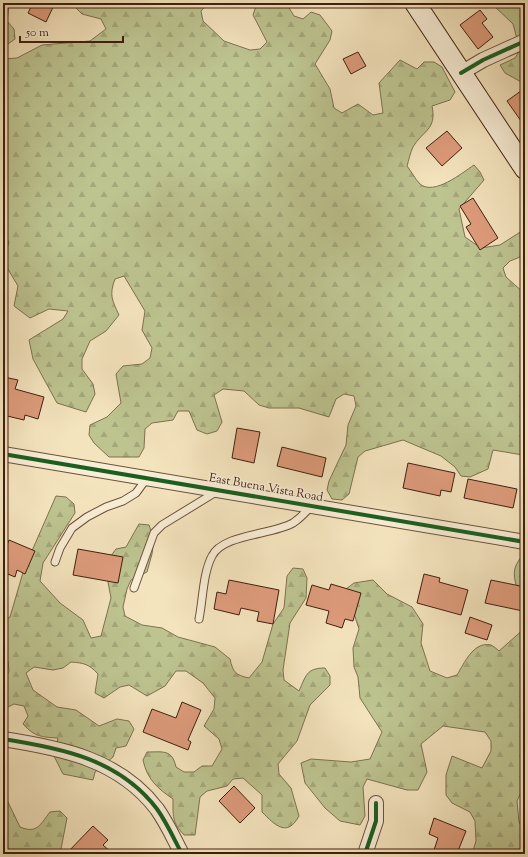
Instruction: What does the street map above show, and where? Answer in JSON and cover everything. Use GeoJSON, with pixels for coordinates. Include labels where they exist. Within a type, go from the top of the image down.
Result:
{"type":"FeatureCollection","features":[{"type":"Feature","properties":{"kind":"main road"},"geometry":{"type":"LineString","coordinates":[[415,3],[524,164]]}},
{"type":"Feature","properties":{"kind":"street"},"geometry":{"type":"LineString","coordinates":[[461,73],[483,60],[525,41]]}},
{"type":"Feature","properties":{"kind":"street","name":"East Buena Vista Road"},"geometry":{"type":"LineString","coordinates":[[3,454],[525,542]]}},
{"type":"Feature","properties":{"kind":"street"},"geometry":{"type":"LineString","coordinates":[[3,739],[63,750],[83,756],[115,772],[141,792],[154,805],[166,823],[182,854]]}},
{"type":"Feature","properties":{"kind":"street"},"geometry":{"type":"LineString","coordinates":[[364,854],[376,821],[376,803]]}},
{"type":"Feature","properties":{"kind":"lane"},"geometry":{"type":"LineString","coordinates":[[55,562],[60,548],[72,528],[106,507],[123,501],[136,493],[147,478]]}},
{"type":"Feature","properties":{"kind":"lane"},"geometry":{"type":"LineString","coordinates":[[134,588],[154,533],[172,519],[218,490]]}},
{"type":"Feature","properties":{"kind":"lane"},"geometry":{"type":"LineString","coordinates":[[199,619],[206,571],[212,554],[222,545],[238,538],[273,531],[293,522],[312,506]]}},
{"type":"Feature","properties":{"kind":"green space"},"geometry":{"type":"Polygon","coordinates":[[[3,3],[9,3],[7,21],[14,29],[15,39],[8,44],[3,43],[3,3]]]}},
{"type":"Feature","properties":{"kind":"green space"},"geometry":{"type":"Polygon","coordinates":[[[71,3],[208,3],[201,11],[203,21],[224,41],[250,50],[260,49],[267,42],[253,15],[257,3],[286,3],[294,16],[303,19],[311,12],[320,15],[332,31],[330,40],[315,64],[330,89],[334,108],[342,113],[358,104],[373,115],[383,113],[379,83],[400,60],[417,69],[424,62],[434,62],[442,67],[455,92],[450,100],[432,106],[433,120],[431,125],[413,147],[407,166],[420,184],[426,187],[433,187],[448,182],[474,165],[484,180],[459,209],[465,237],[481,248],[500,245],[525,229],[525,255],[510,261],[503,268],[506,277],[525,294],[525,460],[523,455],[493,450],[488,469],[470,477],[461,476],[455,467],[441,456],[403,440],[365,451],[358,457],[349,494],[342,500],[332,499],[327,490],[329,481],[346,445],[348,425],[356,406],[354,396],[344,394],[336,399],[329,417],[299,408],[269,408],[259,405],[244,391],[223,389],[214,395],[222,422],[217,431],[207,434],[197,430],[189,411],[178,411],[173,420],[152,423],[145,429],[144,448],[139,457],[109,457],[94,443],[89,435],[90,425],[107,417],[121,403],[116,374],[123,366],[142,364],[150,358],[152,348],[142,330],[145,311],[124,276],[115,279],[112,289],[112,297],[119,315],[106,331],[90,341],[82,359],[82,369],[93,384],[95,394],[86,412],[57,403],[33,359],[29,340],[63,319],[68,311],[49,309],[30,318],[14,306],[18,286],[3,261],[9,242],[3,233],[3,59],[17,58],[42,45],[90,41],[106,29],[101,19],[82,14],[71,3]]]}},
{"type":"Feature","properties":{"kind":"green space"},"geometry":{"type":"Polygon","coordinates":[[[491,3],[525,3],[525,84],[505,73],[500,65],[515,58],[520,50],[513,24],[491,3]]]}},
{"type":"Feature","properties":{"kind":"green space"},"geometry":{"type":"Polygon","coordinates":[[[56,496],[66,497],[74,504],[75,513],[43,563],[40,581],[60,603],[83,620],[91,638],[101,636],[111,598],[107,577],[110,557],[116,549],[126,547],[139,524],[149,525],[154,539],[152,554],[147,572],[131,580],[127,589],[123,607],[125,616],[142,625],[162,628],[178,637],[215,647],[230,659],[235,672],[244,677],[249,678],[262,662],[273,624],[284,608],[287,576],[293,568],[303,569],[307,578],[306,598],[290,623],[283,670],[284,680],[299,691],[305,677],[310,671],[325,668],[330,676],[330,685],[310,705],[297,741],[278,764],[279,774],[291,788],[299,816],[290,826],[285,828],[276,825],[262,812],[262,795],[243,778],[233,779],[227,786],[207,791],[200,797],[195,835],[184,835],[177,826],[173,814],[173,799],[158,787],[147,773],[143,760],[147,752],[162,752],[169,754],[172,757],[176,767],[184,772],[194,772],[202,766],[212,766],[222,749],[219,739],[204,726],[214,709],[215,698],[203,683],[186,671],[176,671],[165,686],[147,696],[129,685],[120,687],[104,698],[95,693],[98,674],[89,666],[83,664],[71,662],[63,668],[53,670],[34,667],[26,673],[33,690],[57,707],[76,710],[99,726],[117,719],[129,721],[134,729],[126,746],[116,748],[113,757],[95,772],[93,780],[63,774],[54,756],[58,738],[39,736],[31,732],[23,724],[28,716],[24,706],[14,704],[6,708],[6,718],[3,720],[3,684],[9,671],[8,661],[3,657],[3,621],[10,617],[24,569],[56,496]]]}},
{"type":"Feature","properties":{"kind":"green space"},"geometry":{"type":"Polygon","coordinates":[[[525,551],[525,604],[520,596],[514,577],[514,572],[525,551]]]}},
{"type":"Feature","properties":{"kind":"green space"},"geometry":{"type":"Polygon","coordinates":[[[373,580],[387,594],[412,607],[423,624],[421,643],[430,671],[447,678],[457,675],[470,654],[479,646],[491,645],[499,651],[525,628],[525,784],[517,801],[519,822],[525,831],[525,854],[472,854],[476,841],[475,821],[470,812],[452,803],[446,795],[446,775],[452,756],[482,768],[491,751],[491,741],[485,732],[443,726],[421,744],[427,772],[418,790],[407,790],[367,779],[363,787],[365,816],[360,825],[340,821],[325,808],[305,783],[301,763],[311,759],[351,762],[370,759],[382,732],[360,698],[358,677],[354,667],[353,648],[359,629],[346,589],[354,583],[373,580]]]}},
{"type":"Feature","properties":{"kind":"green space"},"geometry":{"type":"Polygon","coordinates":[[[3,777],[6,781],[7,800],[20,827],[34,829],[38,827],[50,812],[60,811],[67,818],[60,854],[3,854],[3,777]]]}},
{"type":"Feature","properties":{"kind":"green space"},"geometry":{"type":"Polygon","coordinates":[[[376,851],[425,851],[434,854],[375,854],[376,851]]]}},
{"type":"Feature","properties":{"kind":"building"},"geometry":{"type":"Polygon","coordinates":[[[33,3],[55,3],[46,22],[28,13],[33,3]]]}},
{"type":"Feature","properties":{"kind":"building"},"geometry":{"type":"Polygon","coordinates":[[[480,10],[487,19],[482,23],[493,37],[478,49],[460,25],[480,10]]]}},
{"type":"Feature","properties":{"kind":"building"},"geometry":{"type":"Polygon","coordinates":[[[358,52],[366,66],[351,74],[343,59],[358,52]]]}},
{"type":"Feature","properties":{"kind":"building"},"geometry":{"type":"Polygon","coordinates":[[[525,88],[525,118],[521,121],[507,101],[525,88]]]}},
{"type":"Feature","properties":{"kind":"building"},"geometry":{"type":"Polygon","coordinates":[[[447,131],[462,148],[442,166],[426,148],[447,131]]]}},
{"type":"Feature","properties":{"kind":"building"},"geometry":{"type":"Polygon","coordinates":[[[473,198],[498,238],[480,250],[466,227],[471,224],[460,206],[473,198]]]}},
{"type":"Feature","properties":{"kind":"building"},"geometry":{"type":"Polygon","coordinates":[[[4,377],[18,380],[15,389],[44,397],[38,419],[25,415],[24,420],[3,415],[4,377]]]}},
{"type":"Feature","properties":{"kind":"building"},"geometry":{"type":"Polygon","coordinates":[[[237,428],[260,432],[254,463],[232,458],[237,428]]]}},
{"type":"Feature","properties":{"kind":"building"},"geometry":{"type":"Polygon","coordinates":[[[282,447],[326,458],[322,477],[277,466],[282,447]]]}},
{"type":"Feature","properties":{"kind":"building"},"geometry":{"type":"Polygon","coordinates":[[[408,463],[455,473],[451,492],[441,490],[440,496],[403,488],[408,463]]]}},
{"type":"Feature","properties":{"kind":"building"},"geometry":{"type":"Polygon","coordinates":[[[468,479],[517,489],[513,508],[464,498],[468,479]]]}},
{"type":"Feature","properties":{"kind":"building"},"geometry":{"type":"Polygon","coordinates":[[[9,540],[35,551],[25,574],[17,570],[15,577],[3,572],[3,555],[9,540]]]}},
{"type":"Feature","properties":{"kind":"building"},"geometry":{"type":"Polygon","coordinates":[[[78,549],[123,557],[118,583],[73,575],[78,549]]]}},
{"type":"Feature","properties":{"kind":"building"},"geometry":{"type":"Polygon","coordinates":[[[424,574],[440,578],[439,582],[468,590],[461,615],[417,603],[424,574]]]}},
{"type":"Feature","properties":{"kind":"building"},"geometry":{"type":"Polygon","coordinates":[[[229,580],[279,590],[273,624],[257,621],[259,612],[241,608],[239,615],[214,609],[217,592],[226,594],[229,580]]]}},
{"type":"Feature","properties":{"kind":"building"},"geometry":{"type":"Polygon","coordinates":[[[491,580],[525,587],[525,602],[523,611],[485,603],[491,580]]]}},
{"type":"Feature","properties":{"kind":"building"},"geometry":{"type":"Polygon","coordinates":[[[331,584],[361,593],[353,621],[345,619],[342,628],[326,623],[329,611],[306,605],[312,585],[329,590],[331,584]]]}},
{"type":"Feature","properties":{"kind":"building"},"geometry":{"type":"Polygon","coordinates":[[[470,617],[492,625],[487,640],[465,633],[470,617]]]}},
{"type":"Feature","properties":{"kind":"building"},"geometry":{"type":"Polygon","coordinates":[[[182,702],[201,710],[188,740],[191,742],[188,750],[143,732],[152,709],[176,718],[182,702]]]}},
{"type":"Feature","properties":{"kind":"building"},"geometry":{"type":"Polygon","coordinates":[[[234,786],[255,808],[240,823],[219,801],[234,786]]]}},
{"type":"Feature","properties":{"kind":"building"},"geometry":{"type":"Polygon","coordinates":[[[434,818],[466,831],[458,851],[455,850],[453,854],[433,853],[438,838],[429,834],[434,818]]]}},
{"type":"Feature","properties":{"kind":"building"},"geometry":{"type":"Polygon","coordinates":[[[93,826],[108,840],[103,845],[113,854],[66,854],[93,826]]]}},
{"type":"Feature","properties":{"kind":"cycle path"},"geometry":{"type":"LineString","coordinates":[[461,73],[483,60],[525,41]]}},
{"type":"Feature","properties":{"kind":"cycle path"},"geometry":{"type":"LineString","coordinates":[[3,454],[525,542]]}},
{"type":"Feature","properties":{"kind":"cycle path"},"geometry":{"type":"LineString","coordinates":[[3,739],[67,752],[107,767],[125,778],[142,792],[157,809],[182,854]]}},
{"type":"Feature","properties":{"kind":"cycle path"},"geometry":{"type":"LineString","coordinates":[[365,854],[376,821],[376,803]]}}]}
